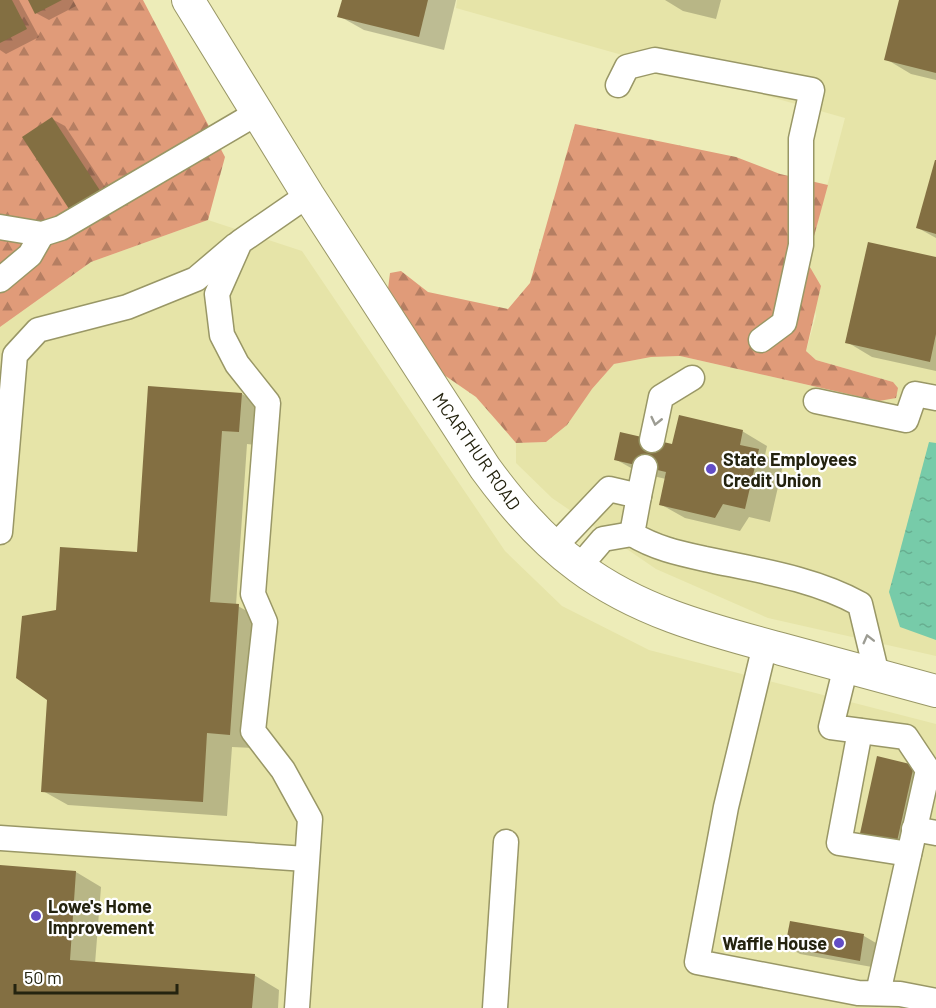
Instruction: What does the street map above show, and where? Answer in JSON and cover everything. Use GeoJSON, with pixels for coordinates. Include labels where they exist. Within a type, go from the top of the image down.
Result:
{"type":"FeatureCollection","features":[{"type":"Feature","properties":{"kind":"main road","name":"MCARTHUR ROAD"},"geometry":{"type":"LineString","coordinates":[[188,0],[308,195],[485,468],[514,506],[554,547],[617,592],[667,615],[765,645],[936,691]]}},
{"type":"Feature","properties":{"kind":"lane"},"geometry":{"type":"LineString","coordinates":[[618,84],[627,67],[655,60],[812,90],[801,139],[801,245],[784,323],[761,340]]}},
{"type":"Feature","properties":{"kind":"lane"},"geometry":{"type":"LineString","coordinates":[[0,227],[42,234],[61,228],[257,113]]}},
{"type":"Feature","properties":{"kind":"lane"},"geometry":{"type":"LineString","coordinates":[[0,532],[15,355],[38,330],[128,307],[196,279],[240,242],[308,195]]}},
{"type":"Feature","properties":{"kind":"lane"},"geometry":{"type":"LineString","coordinates":[[0,280],[30,255],[42,234]]}},
{"type":"Feature","properties":{"kind":"lane"},"geometry":{"type":"LineString","coordinates":[[240,242],[217,294],[222,334],[237,364],[268,403],[253,594],[265,622],[253,731],[283,771],[310,819],[297,1008]]}},
{"type":"Feature","properties":{"kind":"lane"},"geometry":{"type":"LineString","coordinates":[[652,440],[661,397],[692,378]]}},
{"type":"Feature","properties":{"kind":"lane"},"geometry":{"type":"LineString","coordinates":[[816,401],[906,420],[915,394],[936,398]]}},
{"type":"Feature","properties":{"kind":"lane"},"geometry":{"type":"LineString","coordinates":[[632,534],[645,467]]}},
{"type":"Feature","properties":{"kind":"lane"},"geometry":{"type":"LineString","coordinates":[[554,547],[609,489],[639,496]]}},
{"type":"Feature","properties":{"kind":"lane"},"geometry":{"type":"LineString","coordinates":[[579,567],[603,539],[632,534],[653,547],[791,578],[846,596],[860,603],[877,675]]}},
{"type":"Feature","properties":{"kind":"lane"},"geometry":{"type":"LineString","coordinates":[[765,645],[726,807],[697,962],[858,993],[900,994],[936,1001]]}},
{"type":"Feature","properties":{"kind":"lane"},"geometry":{"type":"LineString","coordinates":[[846,666],[831,727],[906,737],[928,770],[925,831],[909,854],[878,993]]}},
{"type":"Feature","properties":{"kind":"lane"},"geometry":{"type":"LineString","coordinates":[[860,731],[839,843],[909,854]]}},
{"type":"Feature","properties":{"kind":"lane"},"geometry":{"type":"LineString","coordinates":[[0,838],[306,859]]}},
{"type":"Feature","properties":{"kind":"lane"},"geometry":{"type":"LineString","coordinates":[[495,1008],[506,842]]}},
{"type":"Feature","properties":{"kind":"shaded area"},"geometry":{"type":"Polygon","coordinates":[[[457,0],[936,0],[936,656],[768,618],[656,569],[552,498],[516,463],[516,443],[546,442],[614,364],[651,357],[680,356],[879,401],[893,382],[816,360],[806,351],[816,316],[807,262],[845,118],[456,8],[457,0]]]}},
{"type":"Feature","properties":{"kind":"shaded area"},"geometry":{"type":"Polygon","coordinates":[[[208,220],[302,251],[505,551],[562,606],[649,650],[936,724],[936,1008],[0,1008],[0,327],[91,262],[208,220]]]}},
{"type":"Feature","properties":{"kind":"green space"},"geometry":{"type":"Polygon","coordinates":[[[0,0],[143,0],[225,157],[208,220],[91,262],[0,327],[0,0]]]}},
{"type":"Feature","properties":{"kind":"green space"},"geometry":{"type":"Polygon","coordinates":[[[575,124],[736,157],[780,174],[828,185],[807,262],[821,286],[806,351],[816,360],[893,382],[898,388],[896,398],[879,401],[680,356],[651,357],[614,364],[592,389],[567,425],[546,442],[516,443],[476,397],[434,368],[387,297],[390,273],[401,271],[428,292],[508,309],[530,283],[575,124]]]}},
{"type":"Feature","properties":{"kind":"water"},"geometry":{"type":"Polygon","coordinates":[[[929,442],[936,443],[936,640],[900,627],[889,592],[929,442]]]}},
{"type":"Feature","properties":{"kind":"building"},"geometry":{"type":"Polygon","coordinates":[[[0,0],[12,0],[27,29],[0,43],[0,0]]]}},
{"type":"Feature","properties":{"kind":"building"},"geometry":{"type":"Polygon","coordinates":[[[28,0],[62,0],[35,14],[28,0]]]}},
{"type":"Feature","properties":{"kind":"building"},"geometry":{"type":"Polygon","coordinates":[[[342,0],[428,0],[419,37],[337,17],[342,0]]]}},
{"type":"Feature","properties":{"kind":"building"},"geometry":{"type":"Polygon","coordinates":[[[899,0],[936,0],[936,73],[884,60],[899,0]]]}},
{"type":"Feature","properties":{"kind":"building"},"geometry":{"type":"Polygon","coordinates":[[[52,117],[101,192],[71,212],[22,137],[52,117]]]}},
{"type":"Feature","properties":{"kind":"building"},"geometry":{"type":"Polygon","coordinates":[[[936,160],[936,234],[916,228],[936,160]]]}},
{"type":"Feature","properties":{"kind":"building"},"geometry":{"type":"Polygon","coordinates":[[[868,242],[936,257],[936,334],[930,362],[845,343],[868,242]]]}},
{"type":"Feature","properties":{"kind":"building"},"geometry":{"type":"Polygon","coordinates":[[[148,386],[242,393],[239,432],[222,431],[210,602],[239,604],[230,735],[207,733],[203,802],[41,792],[47,700],[16,678],[22,616],[56,610],[60,547],[137,552],[148,386]]]}},
{"type":"Feature","properties":{"kind":"building"},"geometry":{"type":"Polygon","coordinates":[[[679,415],[743,430],[740,445],[759,449],[745,509],[723,504],[715,518],[659,505],[666,472],[614,460],[620,432],[672,444],[679,415]]]}},
{"type":"Feature","properties":{"kind":"building"},"geometry":{"type":"Polygon","coordinates":[[[877,756],[914,765],[896,846],[859,838],[877,756]]]}},
{"type":"Feature","properties":{"kind":"building","name":"Lowe's Home Improvement"},"geometry":{"type":"Polygon","coordinates":[[[0,865],[76,871],[70,960],[255,974],[252,1008],[0,1008],[0,865]]]}},
{"type":"Feature","properties":{"kind":"building"},"geometry":{"type":"Polygon","coordinates":[[[790,921],[864,934],[860,961],[785,947],[790,921]]]}},
{"type":"Feature","properties":{"kind":"place","name":"State Employees Credit Union"},"geometry":{"type":"Point","coordinates":[711,469]}},
{"type":"Feature","properties":{"kind":"place","name":"Lowe's Home Improvement"},"geometry":{"type":"Point","coordinates":[36,916]}},
{"type":"Feature","properties":{"kind":"place","name":"Waffle House"},"geometry":{"type":"Point","coordinates":[839,943]}}]}
